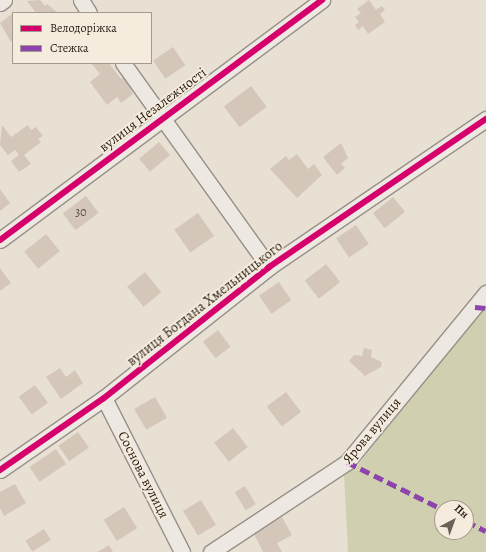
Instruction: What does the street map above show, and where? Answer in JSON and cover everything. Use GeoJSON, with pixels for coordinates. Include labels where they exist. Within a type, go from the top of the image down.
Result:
{"type":"FeatureCollection","features":[{"type":"Feature","properties":{"kind":"street"},"geometry":{"type":"LineString","coordinates":[[0,3],[4,0]]}},
{"type":"Feature","properties":{"kind":"street"},"geometry":{"type":"LineString","coordinates":[[81,0],[88,12]]}},
{"type":"Feature","properties":{"kind":"street","name":"вулиця Незалежності"},"geometry":{"type":"LineString","coordinates":[[0,240],[160,119],[322,0]]}},
{"type":"Feature","properties":{"kind":"street"},"geometry":{"type":"LineString","coordinates":[[124,64],[160,119],[269,267]]}},
{"type":"Feature","properties":{"kind":"street","name":"вулиця Богдана Хмельницького"},"geometry":{"type":"LineString","coordinates":[[0,470],[104,398],[269,267],[486,119]]}},
{"type":"Feature","properties":{"kind":"street","name":"Ярова вулиця"},"geometry":{"type":"LineString","coordinates":[[211,552],[347,462],[486,293]]}},
{"type":"Feature","properties":{"kind":"street","name":"Соснова вулиця"},"geometry":{"type":"LineString","coordinates":[[104,398],[182,552]]}},
{"type":"Feature","properties":{"kind":"green space"},"geometry":{"type":"Polygon","coordinates":[[[486,303],[486,552],[348,552],[344,476],[357,466],[486,303]]]}},
{"type":"Feature","properties":{"kind":"building"},"geometry":{"type":"Polygon","coordinates":[[[40,0],[45,6],[47,4],[57,12],[35,12],[27,1],[40,0]]]}},
{"type":"Feature","properties":{"kind":"building"},"geometry":{"type":"Polygon","coordinates":[[[369,0],[376,10],[382,6],[385,10],[380,14],[385,22],[368,34],[363,26],[358,30],[355,25],[359,22],[355,17],[361,13],[357,9],[369,0]]]}},
{"type":"Feature","properties":{"kind":"building"},"geometry":{"type":"Polygon","coordinates":[[[12,14],[11,42],[0,23],[12,14]]]}},
{"type":"Feature","properties":{"kind":"building"},"geometry":{"type":"Polygon","coordinates":[[[173,47],[185,65],[165,79],[153,60],[173,47]]]}},
{"type":"Feature","properties":{"kind":"building"},"geometry":{"type":"Polygon","coordinates":[[[92,64],[110,64],[121,79],[124,76],[133,94],[121,103],[117,97],[107,105],[90,82],[100,74],[92,64]]]}},
{"type":"Feature","properties":{"kind":"building"},"geometry":{"type":"Polygon","coordinates":[[[251,86],[267,107],[239,127],[224,106],[251,86]]]}},
{"type":"Feature","properties":{"kind":"building"},"geometry":{"type":"Polygon","coordinates":[[[2,125],[11,137],[28,125],[31,130],[36,127],[43,136],[38,139],[41,142],[24,155],[31,164],[19,172],[11,161],[19,155],[15,150],[8,155],[0,145],[2,125]]]}},
{"type":"Feature","properties":{"kind":"building"},"geometry":{"type":"Polygon","coordinates":[[[159,142],[170,155],[150,172],[139,159],[159,142]]]}},
{"type":"Feature","properties":{"kind":"building"},"geometry":{"type":"Polygon","coordinates":[[[341,143],[348,158],[341,164],[345,168],[337,175],[323,157],[341,143]]]}},
{"type":"Feature","properties":{"kind":"building"},"geometry":{"type":"Polygon","coordinates":[[[297,154],[308,169],[314,164],[322,175],[297,198],[270,169],[286,156],[289,160],[297,154]]]}},
{"type":"Feature","properties":{"kind":"building"},"geometry":{"type":"Polygon","coordinates":[[[0,189],[10,203],[0,211],[0,189]]]}},
{"type":"Feature","properties":{"kind":"building"},"geometry":{"type":"Polygon","coordinates":[[[86,196],[99,213],[75,230],[63,213],[86,196]]]}},
{"type":"Feature","properties":{"kind":"building"},"geometry":{"type":"Polygon","coordinates":[[[393,197],[405,212],[385,228],[373,213],[393,197]]]}},
{"type":"Feature","properties":{"kind":"building"},"geometry":{"type":"Polygon","coordinates":[[[198,213],[214,236],[190,253],[174,230],[198,213]]]}},
{"type":"Feature","properties":{"kind":"building"},"geometry":{"type":"Polygon","coordinates":[[[356,225],[369,244],[349,257],[336,238],[356,225]]]}},
{"type":"Feature","properties":{"kind":"building"},"geometry":{"type":"Polygon","coordinates":[[[46,234],[60,251],[38,269],[24,252],[46,234]]]}},
{"type":"Feature","properties":{"kind":"building"},"geometry":{"type":"Polygon","coordinates":[[[326,264],[340,282],[319,299],[305,281],[326,264]]]}},
{"type":"Feature","properties":{"kind":"building"},"geometry":{"type":"Polygon","coordinates":[[[0,268],[11,283],[0,291],[0,268]]]}},
{"type":"Feature","properties":{"kind":"building"},"geometry":{"type":"Polygon","coordinates":[[[145,272],[161,292],[143,307],[127,286],[145,272]]]}},
{"type":"Feature","properties":{"kind":"building"},"geometry":{"type":"Polygon","coordinates":[[[279,282],[291,300],[271,314],[259,295],[279,282]]]}},
{"type":"Feature","properties":{"kind":"building"},"geometry":{"type":"Polygon","coordinates":[[[218,330],[231,347],[215,358],[203,341],[218,330]]]}},
{"type":"Feature","properties":{"kind":"building"},"geometry":{"type":"Polygon","coordinates":[[[364,348],[372,350],[371,357],[382,362],[381,367],[365,376],[349,361],[354,355],[362,356],[364,348]]]}},
{"type":"Feature","properties":{"kind":"building"},"geometry":{"type":"Polygon","coordinates":[[[60,368],[66,377],[75,370],[83,383],[61,399],[46,377],[60,368]]]}},
{"type":"Feature","properties":{"kind":"building"},"geometry":{"type":"Polygon","coordinates":[[[35,385],[48,403],[32,415],[19,397],[35,385]]]}},
{"type":"Feature","properties":{"kind":"building"},"geometry":{"type":"Polygon","coordinates":[[[286,392],[301,412],[282,426],[267,406],[286,392]]]}},
{"type":"Feature","properties":{"kind":"building"},"geometry":{"type":"Polygon","coordinates":[[[155,397],[167,418],[146,430],[134,409],[155,397]]]}},
{"type":"Feature","properties":{"kind":"building"},"geometry":{"type":"Polygon","coordinates":[[[233,428],[248,447],[229,462],[214,443],[233,428]]]}},
{"type":"Feature","properties":{"kind":"building"},"geometry":{"type":"Polygon","coordinates":[[[78,432],[89,448],[69,461],[58,446],[78,432]]]}},
{"type":"Feature","properties":{"kind":"building"},"geometry":{"type":"Polygon","coordinates":[[[56,449],[66,464],[40,482],[29,467],[56,449]]]}},
{"type":"Feature","properties":{"kind":"building"},"geometry":{"type":"Polygon","coordinates":[[[15,484],[26,503],[4,516],[0,508],[0,492],[15,484]]]}},
{"type":"Feature","properties":{"kind":"building"},"geometry":{"type":"Polygon","coordinates":[[[245,486],[256,504],[246,510],[235,492],[245,486]]]}},
{"type":"Feature","properties":{"kind":"building"},"geometry":{"type":"Polygon","coordinates":[[[201,500],[216,525],[198,536],[183,511],[201,500]]]}},
{"type":"Feature","properties":{"kind":"building"},"geometry":{"type":"Polygon","coordinates":[[[124,507],[137,528],[117,541],[104,520],[124,507]]]}},
{"type":"Feature","properties":{"kind":"building"},"geometry":{"type":"Polygon","coordinates":[[[282,517],[292,535],[277,543],[282,552],[263,552],[253,532],[282,517]]]}},
{"type":"Feature","properties":{"kind":"building"},"geometry":{"type":"Polygon","coordinates":[[[44,529],[51,540],[32,552],[25,541],[44,529]]]}},
{"type":"Feature","properties":{"kind":"building"},"geometry":{"type":"Polygon","coordinates":[[[109,545],[113,552],[97,552],[109,545]]]}},
{"type":"Feature","properties":{"kind":"marked path"},"geometry":{"type":"LineString","coordinates":[[475,307],[486,308]]}},
{"type":"Feature","properties":{"kind":"marked path"},"geometry":{"type":"LineString","coordinates":[[347,462],[434,505]]}},
{"type":"Feature","properties":{"kind":"marked path"},"geometry":{"type":"LineString","coordinates":[[474,525],[486,531]]}},
{"type":"Feature","properties":{"kind":"cycle path"},"geometry":{"type":"LineString","coordinates":[[0,240],[322,0]]}},
{"type":"Feature","properties":{"kind":"cycle path"},"geometry":{"type":"LineString","coordinates":[[0,470],[104,398],[269,267],[486,119]]}}]}
